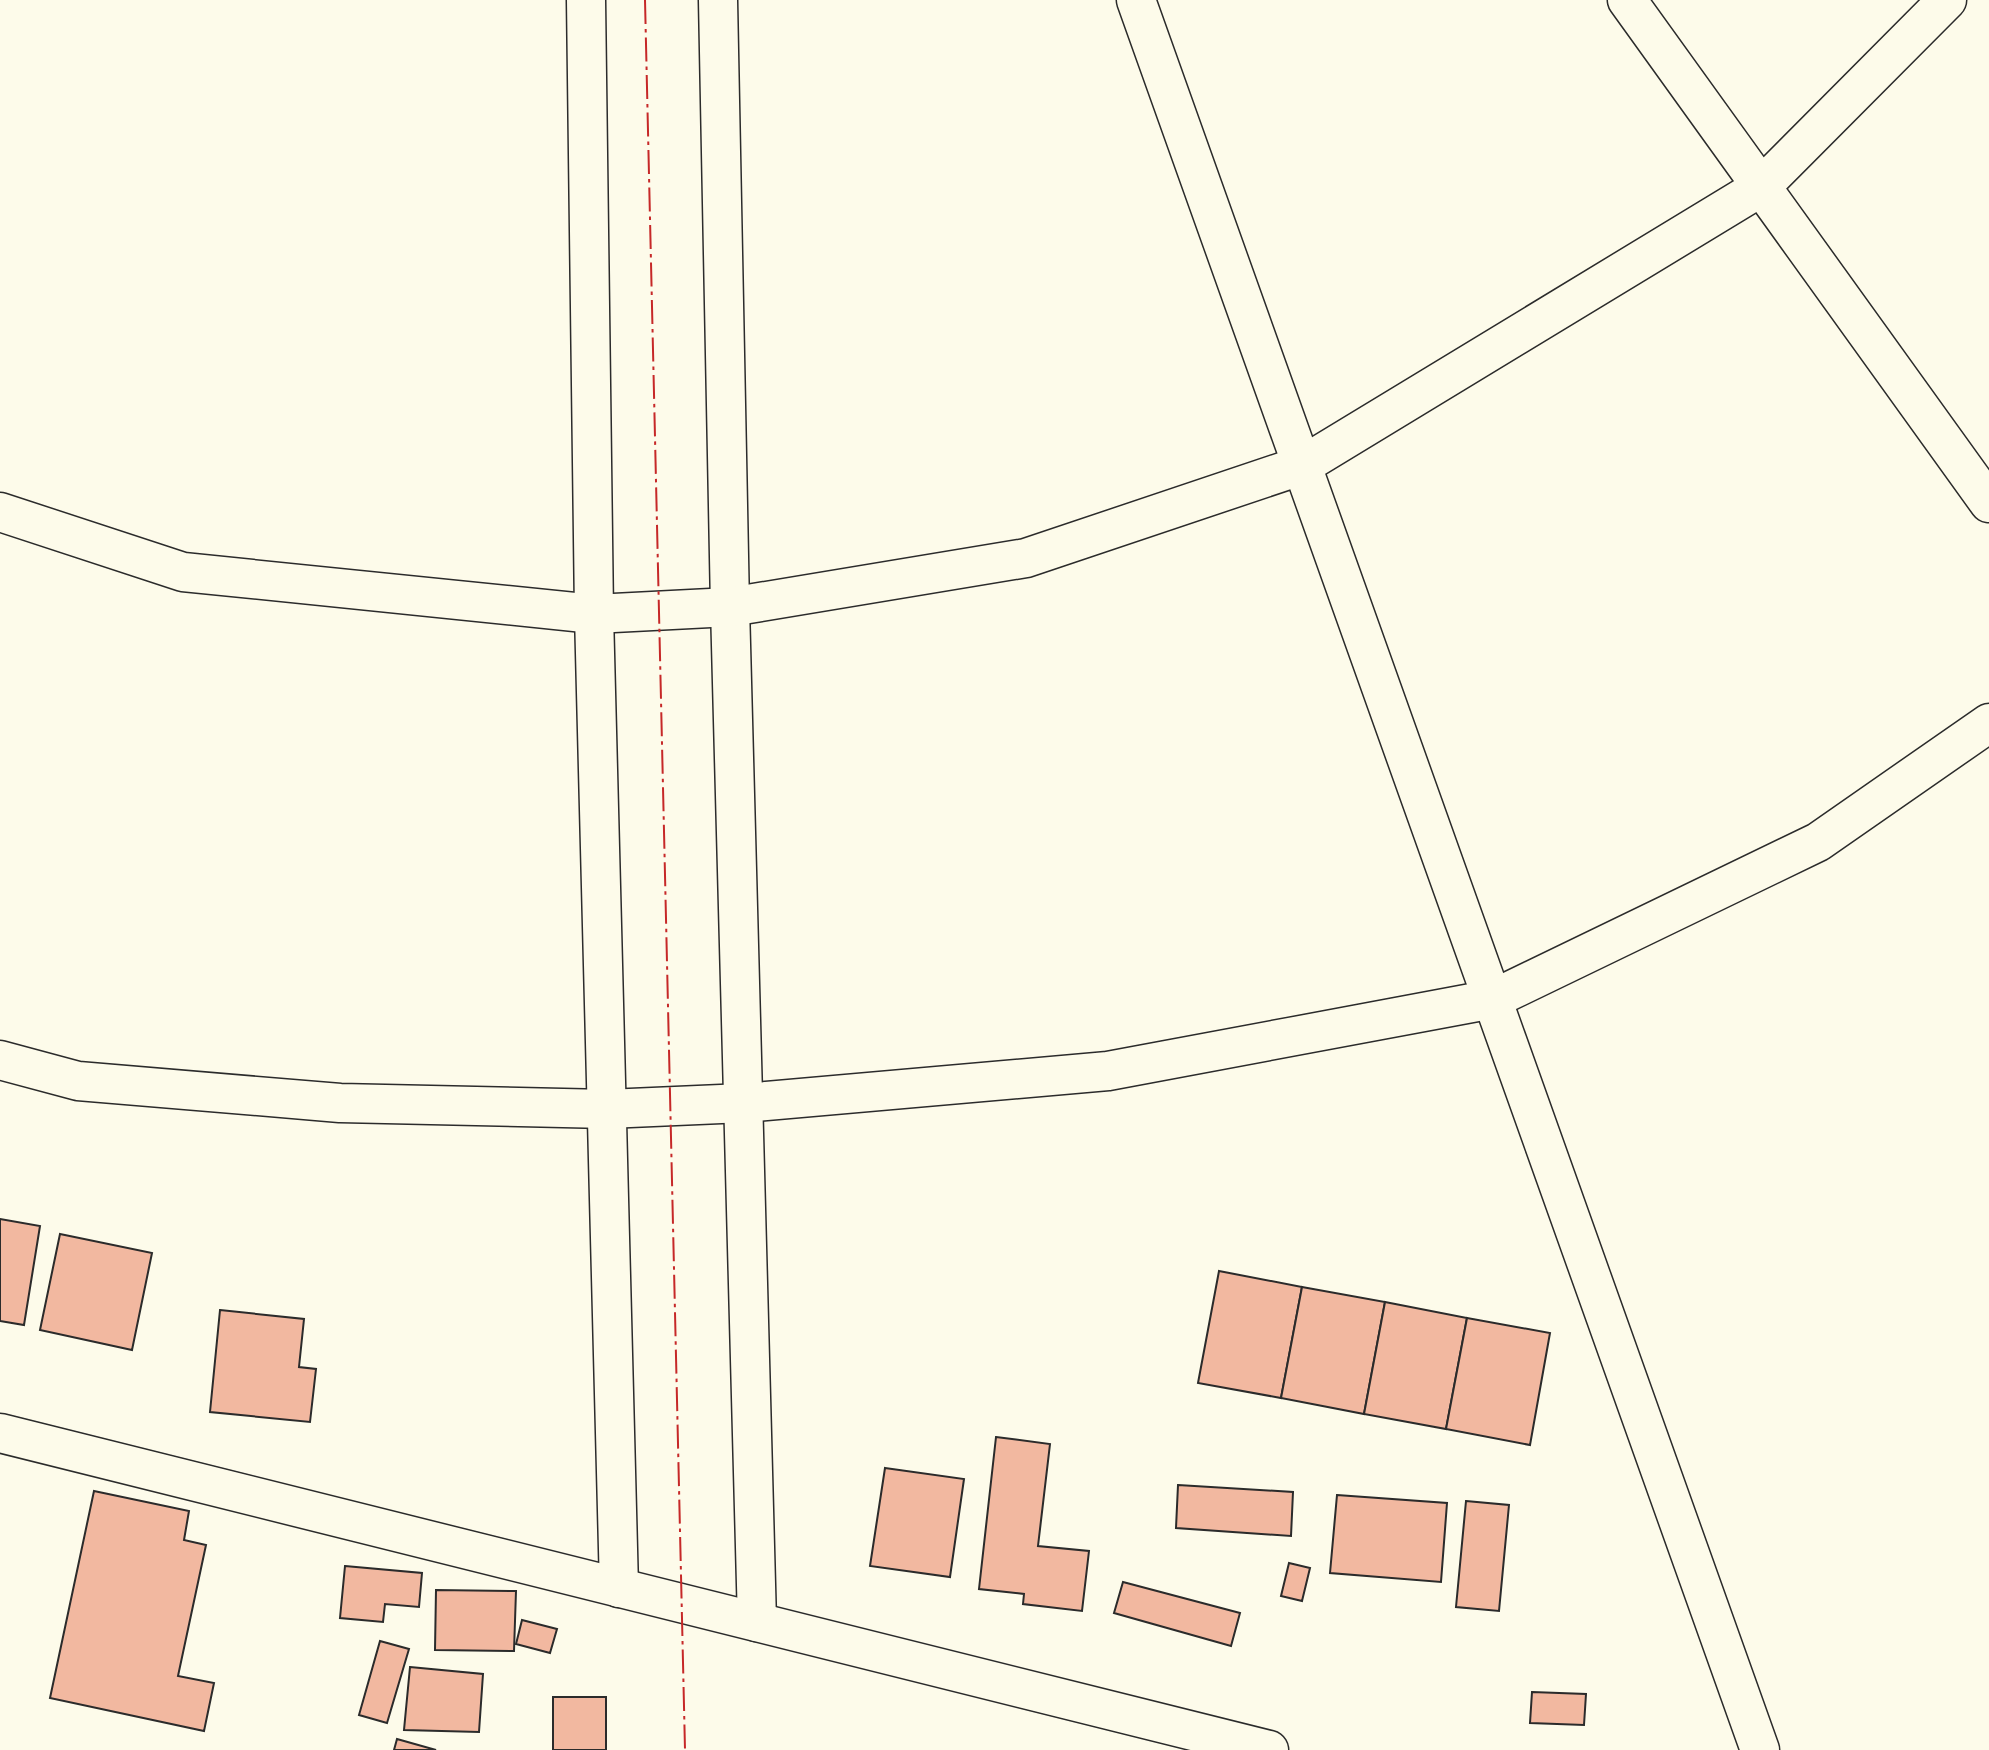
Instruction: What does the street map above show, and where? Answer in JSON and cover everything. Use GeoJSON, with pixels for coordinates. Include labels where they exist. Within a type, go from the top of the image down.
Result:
{"type":"FeatureCollection","features":[{"type":"Feature","properties":{"kind":"street"},"geometry":{"type":"LineString","coordinates":[[586,0],[594,614],[619,1588]]}},
{"type":"Feature","properties":{"kind":"street"},"geometry":{"type":"LineString","coordinates":[[719,0],[730,607],[758,1622]]}},
{"type":"Feature","properties":{"kind":"street"},"geometry":{"type":"LineString","coordinates":[[1136,0],[1760,1750]]}},
{"type":"Feature","properties":{"kind":"street"},"geometry":{"type":"LineString","coordinates":[[1627,0],[1989,503]]}},
{"type":"Feature","properties":{"kind":"street"},"geometry":{"type":"LineString","coordinates":[[0,512],[183,572],[594,614],[730,607],[1026,558],[1303,465],[1762,187],[1947,0]]}},
{"type":"Feature","properties":{"kind":"street"},"geometry":{"type":"LineString","coordinates":[[0,1060],[78,1081],[326,1102],[607,1109],[744,1102],[1108,1071],[1493,999],[1818,842],[1989,723]]}},
{"type":"Feature","properties":{"kind":"street"},"geometry":{"type":"LineString","coordinates":[[0,1433],[1269,1750]]}},
{"type":"Feature","properties":{"kind":"building"},"geometry":{"type":"Polygon","coordinates":[[[0,1219],[40,1226],[24,1325],[0,1321],[0,1219]]]}},
{"type":"Feature","properties":{"kind":"building"},"geometry":{"type":"Polygon","coordinates":[[[60,1234],[152,1253],[132,1350],[40,1330],[60,1234]]]}},
{"type":"Feature","properties":{"kind":"building"},"geometry":{"type":"Polygon","coordinates":[[[1219,1271],[1302,1287],[1281,1398],[1198,1383],[1219,1271]]]}},
{"type":"Feature","properties":{"kind":"building"},"geometry":{"type":"Polygon","coordinates":[[[1302,1287],[1385,1302],[1364,1414],[1281,1398],[1302,1287]]]}},
{"type":"Feature","properties":{"kind":"building"},"geometry":{"type":"Polygon","coordinates":[[[1385,1302],[1467,1318],[1446,1429],[1364,1414],[1385,1302]]]}},
{"type":"Feature","properties":{"kind":"building"},"geometry":{"type":"Polygon","coordinates":[[[220,1310],[304,1319],[299,1367],[316,1369],[310,1422],[210,1412],[220,1310]]]}},
{"type":"Feature","properties":{"kind":"building"},"geometry":{"type":"Polygon","coordinates":[[[1467,1318],[1550,1333],[1530,1445],[1446,1429],[1467,1318]]]}},
{"type":"Feature","properties":{"kind":"building"},"geometry":{"type":"Polygon","coordinates":[[[996,1437],[1050,1444],[1038,1546],[1089,1551],[1082,1611],[1023,1604],[1024,1594],[979,1589],[996,1437]]]}},
{"type":"Feature","properties":{"kind":"building"},"geometry":{"type":"Polygon","coordinates":[[[885,1468],[964,1479],[950,1577],[870,1566],[885,1468]]]}},
{"type":"Feature","properties":{"kind":"building"},"geometry":{"type":"Polygon","coordinates":[[[1178,1485],[1293,1492],[1291,1536],[1176,1528],[1178,1485]]]}},
{"type":"Feature","properties":{"kind":"building"},"geometry":{"type":"Polygon","coordinates":[[[94,1491],[189,1511],[184,1540],[206,1545],[178,1676],[214,1683],[204,1731],[50,1698],[94,1491]]]}},
{"type":"Feature","properties":{"kind":"building"},"geometry":{"type":"Polygon","coordinates":[[[1337,1495],[1447,1503],[1441,1582],[1330,1573],[1337,1495]]]}},
{"type":"Feature","properties":{"kind":"building"},"geometry":{"type":"Polygon","coordinates":[[[1466,1501],[1509,1505],[1499,1611],[1456,1607],[1466,1501]]]}},
{"type":"Feature","properties":{"kind":"building"},"geometry":{"type":"Polygon","coordinates":[[[1289,1563],[1310,1568],[1302,1601],[1281,1596],[1289,1563]]]}},
{"type":"Feature","properties":{"kind":"building"},"geometry":{"type":"Polygon","coordinates":[[[345,1566],[422,1573],[419,1607],[385,1604],[383,1622],[340,1618],[345,1566]]]}},
{"type":"Feature","properties":{"kind":"building"},"geometry":{"type":"Polygon","coordinates":[[[1123,1582],[1240,1613],[1231,1646],[1114,1613],[1123,1582]]]}},
{"type":"Feature","properties":{"kind":"building"},"geometry":{"type":"Polygon","coordinates":[[[436,1590],[516,1591],[514,1651],[435,1650],[436,1590]]]}},
{"type":"Feature","properties":{"kind":"building"},"geometry":{"type":"Polygon","coordinates":[[[522,1620],[557,1629],[550,1653],[516,1644],[522,1620]]]}},
{"type":"Feature","properties":{"kind":"building"},"geometry":{"type":"Polygon","coordinates":[[[380,1641],[409,1649],[387,1723],[359,1715],[380,1641]]]}},
{"type":"Feature","properties":{"kind":"building"},"geometry":{"type":"Polygon","coordinates":[[[410,1667],[483,1674],[479,1732],[404,1730],[410,1667]]]}},
{"type":"Feature","properties":{"kind":"building"},"geometry":{"type":"Polygon","coordinates":[[[1532,1692],[1586,1694],[1584,1725],[1530,1723],[1532,1692]]]}},
{"type":"Feature","properties":{"kind":"building"},"geometry":{"type":"Polygon","coordinates":[[[553,1697],[606,1697],[606,1750],[553,1750],[553,1697]]]}},
{"type":"Feature","properties":{"kind":"building"},"geometry":{"type":"Polygon","coordinates":[[[397,1739],[436,1750],[394,1750],[397,1739]]]}},
{"type":"Feature","properties":{"kind":"power"},"geometry":{"type":"LineString","coordinates":[[645,0],[685,1750]]}}]}
